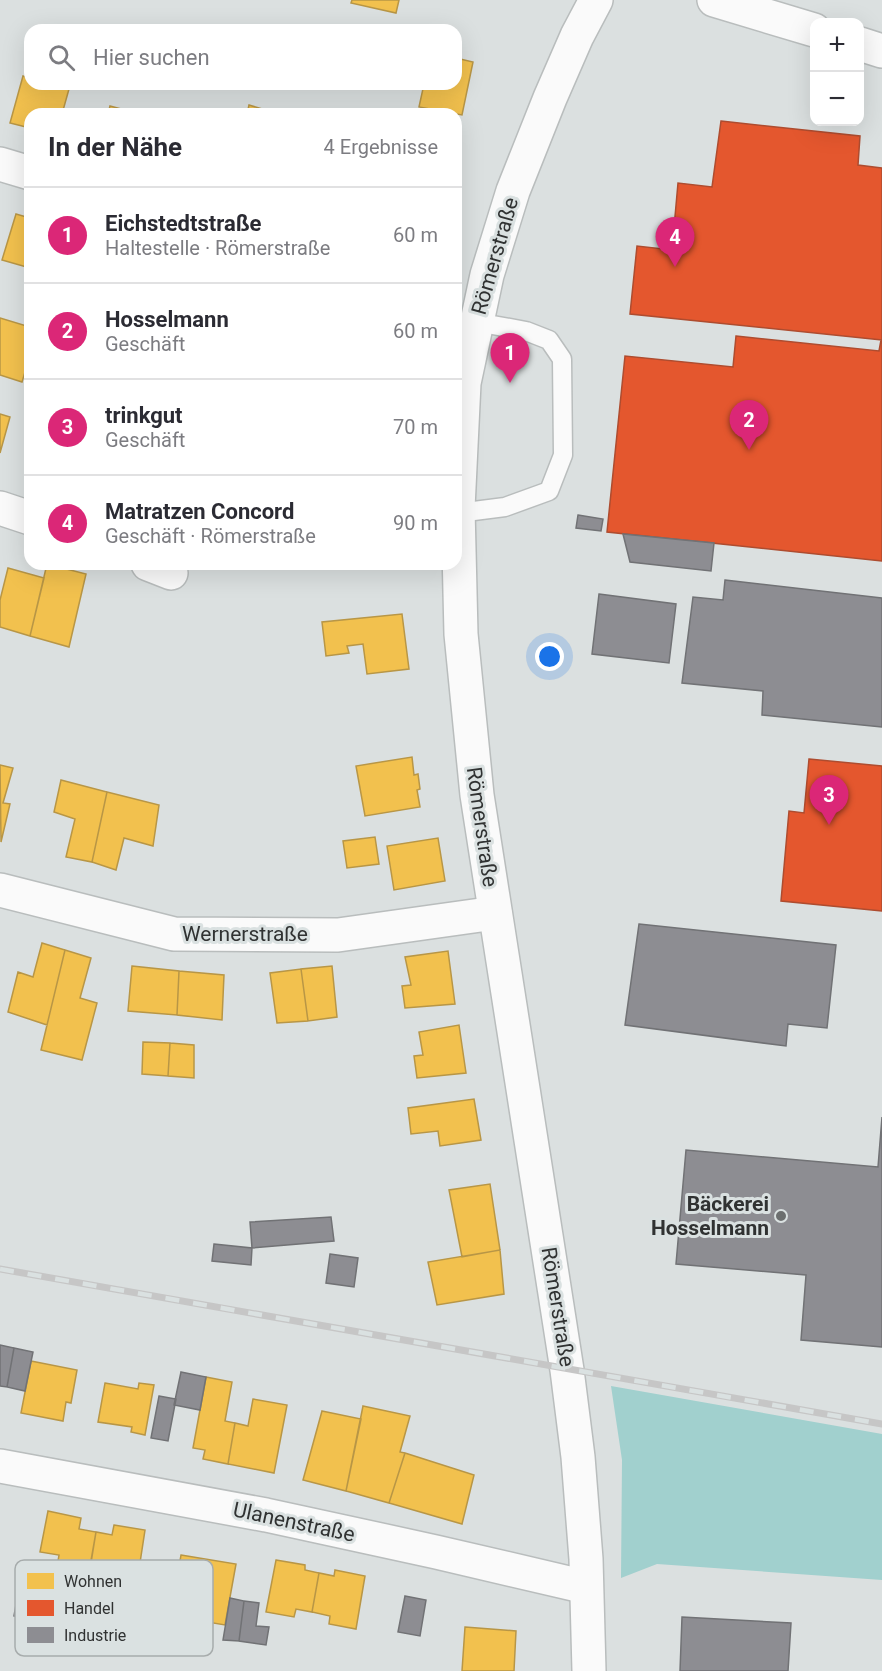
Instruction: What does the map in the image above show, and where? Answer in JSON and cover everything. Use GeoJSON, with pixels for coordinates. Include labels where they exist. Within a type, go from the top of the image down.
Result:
{"type":"FeatureCollection","features":[{"type":"Feature","properties":{"kind":"main road","name":"Römerstraße"},"geometry":{"type":"LineString","coordinates":[[462,426],[464,383],[476,322],[487,275],[513,191],[550,98],[577,36],[596,0]]}},
{"type":"Feature","properties":{"kind":"main road"},"geometry":{"type":"LineString","coordinates":[[714,0],[810,29]]}},
{"type":"Feature","properties":{"kind":"main road"},"geometry":{"type":"LineString","coordinates":[[864,45],[882,51]]}},
{"type":"Feature","properties":{"kind":"main road"},"geometry":{"type":"LineString","coordinates":[[0,164],[24,171]]}},
{"type":"Feature","properties":{"kind":"main road","name":"Römerstraße"},"geometry":{"type":"LineString","coordinates":[[459,570],[466,699],[477,795],[567,1370],[579,1468],[586,1559],[589,1671]]}},
{"type":"Feature","properties":{"kind":"main road","name":"Wernerstraße"},"geometry":{"type":"LineString","coordinates":[[0,890],[174,934],[338,935],[495,913]]}},
{"type":"Feature","properties":{"kind":"main road","name":"Ulanenstraße"},"geometry":{"type":"LineString","coordinates":[[0,1466],[266,1515],[586,1587]]}},
{"type":"Feature","properties":{"kind":"lane"},"geometry":{"type":"LineString","coordinates":[[462,512],[505,507],[549,490],[563,455],[562,359],[549,340],[526,331],[476,322]]}},
{"type":"Feature","properties":{"kind":"shaded area"},"geometry":{"type":"Polygon","coordinates":[[[611,1386],[882,1434],[882,1580],[657,1564],[621,1578],[622,1460],[611,1386]]]}},
{"type":"Feature","properties":{"kind":"building: Wohnen"},"geometry":{"type":"Polygon","coordinates":[[[352,0],[399,0],[396,13],[351,3],[352,0]]]}},
{"type":"Feature","properties":{"kind":"building: Wohnen"},"geometry":{"type":"Polygon","coordinates":[[[462,59],[473,62],[462,115],[462,108],[419,107],[423,90],[462,90],[462,59]]]}},
{"type":"Feature","properties":{"kind":"building: Wohnen"},"geometry":{"type":"Polygon","coordinates":[[[23,76],[24,90],[69,90],[64,108],[24,108],[24,126],[10,123],[23,76]]]}},
{"type":"Feature","properties":{"kind":"building: Wohnen"},"geometry":{"type":"Polygon","coordinates":[[[16,214],[24,216],[24,266],[2,260],[16,214]]]}},
{"type":"Feature","properties":{"kind":"building: Wohnen"},"geometry":{"type":"Polygon","coordinates":[[[0,318],[24,325],[24,376],[22,382],[0,375],[0,318]]]}},
{"type":"Feature","properties":{"kind":"building: Wohnen"},"geometry":{"type":"Polygon","coordinates":[[[0,414],[10,417],[0,453],[0,414]]]}},
{"type":"Feature","properties":{"kind":"building: Wohnen"},"geometry":{"type":"Polygon","coordinates":[[[8,568],[44,578],[30,636],[0,627],[0,600],[8,568]]]}},
{"type":"Feature","properties":{"kind":"building: Wohnen"},"geometry":{"type":"Polygon","coordinates":[[[46,570],[70,570],[86,574],[69,647],[30,636],[46,570]]]}},
{"type":"Feature","properties":{"kind":"building: Wohnen"},"geometry":{"type":"Polygon","coordinates":[[[402,614],[409,669],[367,674],[363,644],[347,646],[349,653],[326,656],[322,622],[402,614]]]}},
{"type":"Feature","properties":{"kind":"building: Wohnen"},"geometry":{"type":"Polygon","coordinates":[[[412,757],[414,775],[418,774],[420,789],[417,790],[420,807],[365,816],[356,766],[412,757]]]}},
{"type":"Feature","properties":{"kind":"building: Wohnen"},"geometry":{"type":"Polygon","coordinates":[[[0,765],[13,768],[3,803],[10,804],[1,842],[0,765]]]}},
{"type":"Feature","properties":{"kind":"building: Wohnen"},"geometry":{"type":"Polygon","coordinates":[[[61,780],[107,792],[92,862],[66,857],[75,819],[54,812],[61,780]]]}},
{"type":"Feature","properties":{"kind":"building: Wohnen"},"geometry":{"type":"Polygon","coordinates":[[[107,792],[159,805],[153,846],[124,838],[116,870],[92,862],[107,792]]]}},
{"type":"Feature","properties":{"kind":"building: Wohnen"},"geometry":{"type":"Polygon","coordinates":[[[375,837],[379,864],[347,868],[343,841],[375,837]]]}},
{"type":"Feature","properties":{"kind":"building: Wohnen"},"geometry":{"type":"Polygon","coordinates":[[[438,838],[445,881],[394,890],[387,846],[438,838]]]}},
{"type":"Feature","properties":{"kind":"building: Wohnen"},"geometry":{"type":"Polygon","coordinates":[[[42,943],[65,950],[47,1025],[8,1012],[18,972],[33,977],[42,943]]]}},
{"type":"Feature","properties":{"kind":"building: Wohnen"},"geometry":{"type":"Polygon","coordinates":[[[65,950],[91,958],[80,998],[97,1003],[82,1060],[41,1050],[65,950]]]}},
{"type":"Feature","properties":{"kind":"building: Wohnen"},"geometry":{"type":"Polygon","coordinates":[[[448,951],[455,1004],[405,1008],[402,986],[411,985],[405,957],[448,951]]]}},
{"type":"Feature","properties":{"kind":"building: Wohnen"},"geometry":{"type":"Polygon","coordinates":[[[132,966],[179,971],[177,1015],[128,1011],[132,966]]]}},
{"type":"Feature","properties":{"kind":"building: Wohnen"},"geometry":{"type":"Polygon","coordinates":[[[332,966],[337,1017],[308,1021],[301,969],[332,966]]]}},
{"type":"Feature","properties":{"kind":"building: Wohnen"},"geometry":{"type":"Polygon","coordinates":[[[301,969],[308,1021],[277,1023],[270,973],[301,969]]]}},
{"type":"Feature","properties":{"kind":"building: Wohnen"},"geometry":{"type":"Polygon","coordinates":[[[179,971],[224,975],[222,1020],[177,1015],[179,971]]]}},
{"type":"Feature","properties":{"kind":"building: Wohnen"},"geometry":{"type":"Polygon","coordinates":[[[459,1025],[466,1073],[417,1078],[414,1056],[423,1055],[419,1032],[459,1025]]]}},
{"type":"Feature","properties":{"kind":"building: Wohnen"},"geometry":{"type":"Polygon","coordinates":[[[143,1042],[170,1043],[168,1076],[142,1074],[143,1042]]]}},
{"type":"Feature","properties":{"kind":"building: Wohnen"},"geometry":{"type":"Polygon","coordinates":[[[170,1043],[194,1045],[194,1078],[168,1076],[170,1043]]]}},
{"type":"Feature","properties":{"kind":"building: Wohnen"},"geometry":{"type":"Polygon","coordinates":[[[474,1099],[481,1140],[440,1146],[438,1131],[411,1134],[408,1108],[474,1099]]]}},
{"type":"Feature","properties":{"kind":"building: Wohnen"},"geometry":{"type":"Polygon","coordinates":[[[490,1184],[500,1250],[462,1257],[449,1190],[490,1184]]]}},
{"type":"Feature","properties":{"kind":"building: Wohnen"},"geometry":{"type":"Polygon","coordinates":[[[500,1250],[504,1294],[437,1305],[428,1262],[500,1250]]]}},
{"type":"Feature","properties":{"kind":"building: Wohnen"},"geometry":{"type":"Polygon","coordinates":[[[31,1361],[77,1370],[71,1403],[66,1402],[63,1421],[21,1413],[31,1361]]]}},
{"type":"Feature","properties":{"kind":"building: Wohnen"},"geometry":{"type":"Polygon","coordinates":[[[206,1377],[232,1382],[225,1421],[235,1423],[228,1464],[203,1459],[205,1450],[193,1448],[206,1377]]]}},
{"type":"Feature","properties":{"kind":"building: Wohnen"},"geometry":{"type":"Polygon","coordinates":[[[105,1383],[138,1389],[139,1383],[154,1385],[145,1435],[131,1432],[132,1427],[98,1422],[105,1383]]]}},
{"type":"Feature","properties":{"kind":"building: Wohnen"},"geometry":{"type":"Polygon","coordinates":[[[253,1399],[287,1405],[274,1473],[228,1464],[235,1423],[248,1426],[253,1399]]]}},
{"type":"Feature","properties":{"kind":"building: Wohnen"},"geometry":{"type":"Polygon","coordinates":[[[363,1406],[410,1416],[400,1452],[405,1453],[389,1503],[346,1491],[363,1406]]]}},
{"type":"Feature","properties":{"kind":"building: Wohnen"},"geometry":{"type":"Polygon","coordinates":[[[322,1411],[361,1419],[346,1491],[303,1480],[322,1411]]]}},
{"type":"Feature","properties":{"kind":"building: Wohnen"},"geometry":{"type":"Polygon","coordinates":[[[405,1453],[474,1475],[462,1524],[389,1503],[405,1453]]]}},
{"type":"Feature","properties":{"kind":"building: Wohnen"},"geometry":{"type":"Polygon","coordinates":[[[48,1511],[81,1518],[79,1529],[96,1532],[91,1560],[58,1560],[59,1555],[40,1552],[48,1511]]]}},
{"type":"Feature","properties":{"kind":"building: Wohnen"},"geometry":{"type":"Polygon","coordinates":[[[114,1525],[145,1530],[140,1560],[91,1560],[96,1532],[112,1535],[114,1525]]]}},
{"type":"Feature","properties":{"kind":"building: Wohnen"},"geometry":{"type":"Polygon","coordinates":[[[181,1555],[212,1560],[180,1560],[181,1555]]]}},
{"type":"Feature","properties":{"kind":"building: Wohnen"},"geometry":{"type":"Polygon","coordinates":[[[213,1560],[236,1564],[225,1625],[213,1623],[213,1560]]]}},
{"type":"Feature","properties":{"kind":"building: Wohnen"},"geometry":{"type":"Polygon","coordinates":[[[276,1560],[305,1565],[305,1570],[319,1573],[312,1612],[296,1609],[294,1617],[266,1612],[276,1560]]]}},
{"type":"Feature","properties":{"kind":"building: Wohnen"},"geometry":{"type":"Polygon","coordinates":[[[335,1570],[365,1576],[356,1629],[329,1624],[330,1616],[312,1612],[319,1573],[334,1576],[335,1570]]]}},
{"type":"Feature","properties":{"kind":"building: Wohnen"},"geometry":{"type":"Polygon","coordinates":[[[465,1627],[516,1631],[514,1671],[462,1671],[465,1627]]]}},
{"type":"Feature","properties":{"kind":"building: Handel"},"geometry":{"type":"Polygon","coordinates":[[[721,121],[860,136],[858,165],[882,168],[882,340],[630,314],[637,246],[672,250],[678,183],[712,187],[721,121]]]}},
{"type":"Feature","properties":{"kind":"building: Handel"},"geometry":{"type":"Polygon","coordinates":[[[736,336],[879,351],[882,340],[882,561],[607,532],[625,356],[733,367],[736,336]]]}},
{"type":"Feature","properties":{"kind":"building: Handel"},"geometry":{"type":"Polygon","coordinates":[[[809,759],[882,766],[882,911],[781,901],[789,811],[804,813],[809,759]]]}},
{"type":"Feature","properties":{"kind":"building: Industrie"},"geometry":{"type":"Polygon","coordinates":[[[578,515],[603,519],[601,531],[576,528],[578,515]]]}},
{"type":"Feature","properties":{"kind":"building: Industrie"},"geometry":{"type":"Polygon","coordinates":[[[623,534],[714,543],[711,571],[630,562],[623,534]]]}},
{"type":"Feature","properties":{"kind":"building: Industrie"},"geometry":{"type":"Polygon","coordinates":[[[725,580],[882,598],[882,727],[762,715],[763,691],[682,683],[693,597],[723,600],[725,580]]]}},
{"type":"Feature","properties":{"kind":"building: Industrie"},"geometry":{"type":"Polygon","coordinates":[[[599,594],[676,604],[669,663],[592,654],[599,594]]]}},
{"type":"Feature","properties":{"kind":"building: Industrie"},"geometry":{"type":"Polygon","coordinates":[[[639,924],[836,945],[827,1028],[788,1024],[786,1046],[625,1025],[639,924]]]}},
{"type":"Feature","properties":{"kind":"building: Industrie","name":"Bäckerei Hosselmann"},"geometry":{"type":"Polygon","coordinates":[[[882,1117],[882,1347],[801,1340],[806,1275],[676,1264],[686,1150],[878,1167],[882,1117]]]}},
{"type":"Feature","properties":{"kind":"building: Industrie"},"geometry":{"type":"Polygon","coordinates":[[[331,1217],[334,1241],[252,1248],[250,1222],[331,1217]]]}},
{"type":"Feature","properties":{"kind":"building: Industrie"},"geometry":{"type":"Polygon","coordinates":[[[214,1244],[252,1248],[251,1265],[212,1261],[214,1244]]]}},
{"type":"Feature","properties":{"kind":"building: Industrie"},"geometry":{"type":"Polygon","coordinates":[[[330,1254],[358,1258],[354,1287],[326,1283],[330,1254]]]}},
{"type":"Feature","properties":{"kind":"building: Industrie"},"geometry":{"type":"Polygon","coordinates":[[[0,1345],[14,1348],[7,1387],[0,1386],[0,1345]]]}},
{"type":"Feature","properties":{"kind":"building: Industrie"},"geometry":{"type":"Polygon","coordinates":[[[14,1348],[33,1352],[25,1391],[7,1387],[14,1348]]]}},
{"type":"Feature","properties":{"kind":"building: Industrie"},"geometry":{"type":"Polygon","coordinates":[[[181,1372],[206,1377],[200,1410],[174,1405],[181,1372]]]}},
{"type":"Feature","properties":{"kind":"building: Industrie"},"geometry":{"type":"Polygon","coordinates":[[[159,1396],[176,1399],[168,1441],[151,1438],[159,1396]]]}},
{"type":"Feature","properties":{"kind":"building: Industrie"},"geometry":{"type":"Polygon","coordinates":[[[405,1596],[426,1600],[420,1636],[398,1632],[405,1596]]]}},
{"type":"Feature","properties":{"kind":"building: Industrie"},"geometry":{"type":"Polygon","coordinates":[[[230,1598],[244,1601],[239,1641],[223,1640],[230,1598]]]}},
{"type":"Feature","properties":{"kind":"building: Industrie"},"geometry":{"type":"Polygon","coordinates":[[[244,1601],[259,1603],[256,1626],[269,1627],[266,1645],[239,1641],[244,1601]]]}},
{"type":"Feature","properties":{"kind":"building: Industrie"},"geometry":{"type":"Polygon","coordinates":[[[682,1617],[791,1623],[788,1671],[680,1671],[682,1617]]]}},
{"type":"Feature","properties":{"kind":"railway"},"geometry":{"type":"LineString","coordinates":[[0,1269],[882,1424]]}},
{"type":"Feature","properties":{"kind":"place","name":"Matratzen Concord"},"geometry":{"type":"Point","coordinates":[675,267]}},
{"type":"Feature","properties":{"kind":"place","name":"Eichstedtstraße"},"geometry":{"type":"Point","coordinates":[510,383]}},
{"type":"Feature","properties":{"kind":"place","name":"Hosselmann"},"geometry":{"type":"Point","coordinates":[749,450]}},
{"type":"Feature","properties":{"kind":"place","name":"trinkgut"},"geometry":{"type":"Point","coordinates":[829,825]}},
{"type":"Feature","properties":{"kind":"place","name":"Bäckerei Hosselmann"},"geometry":{"type":"Point","coordinates":[781,1216]}}]}
